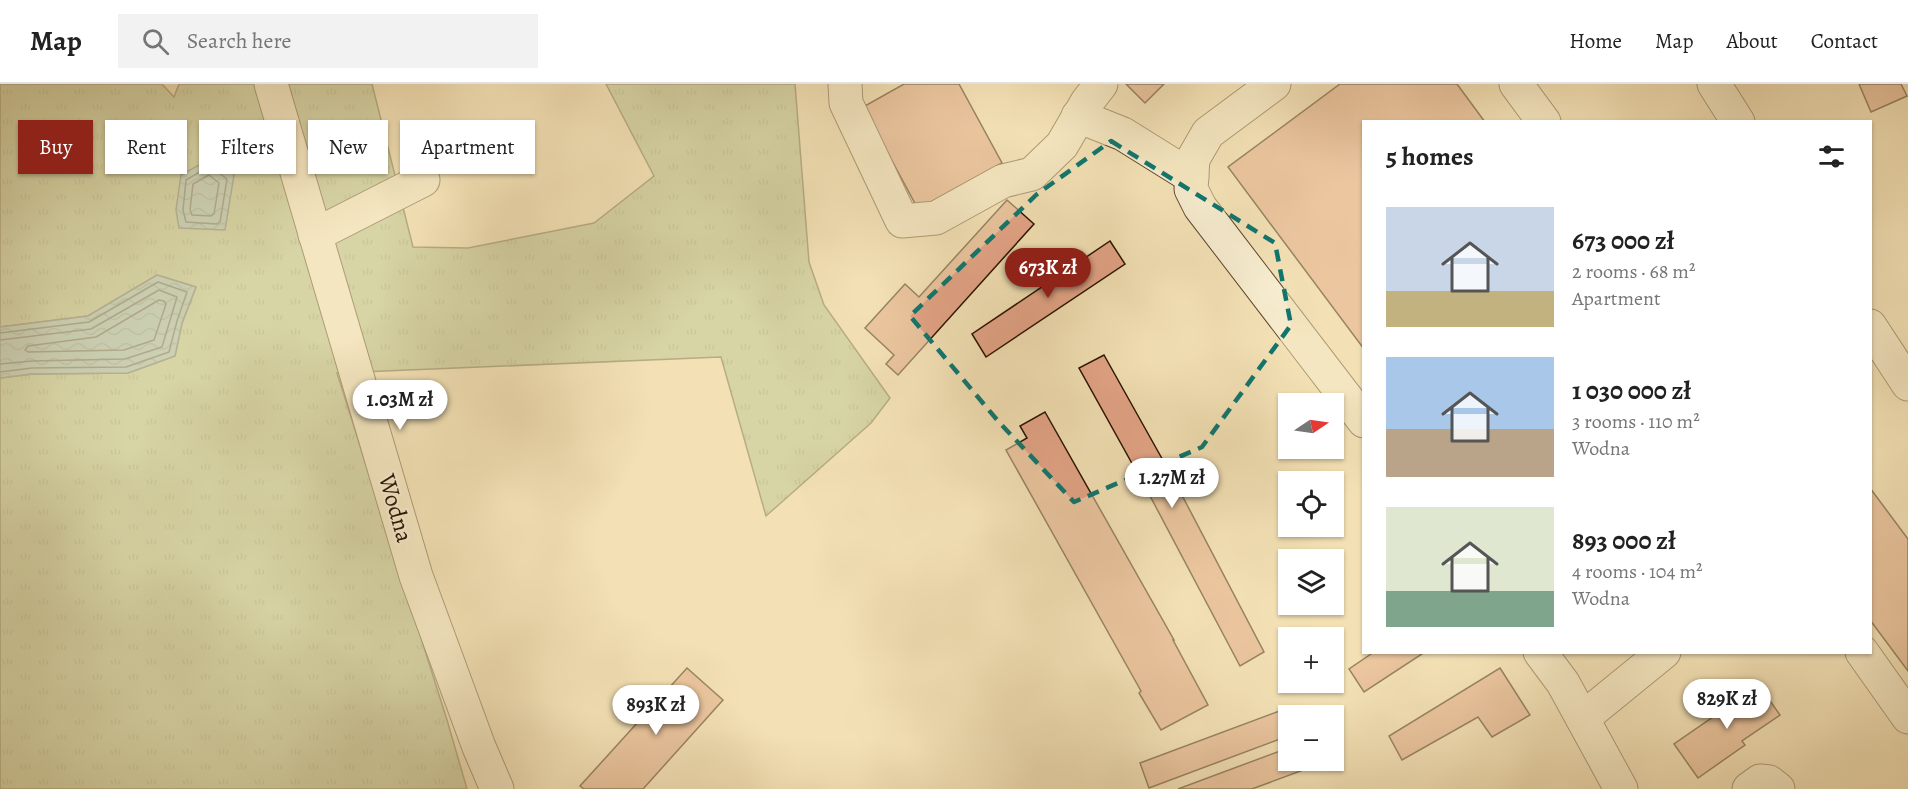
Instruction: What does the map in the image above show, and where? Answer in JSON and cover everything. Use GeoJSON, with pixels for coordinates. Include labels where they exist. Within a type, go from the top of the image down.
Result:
{"type":"FeatureCollection","features":[{"type":"Feature","properties":{"kind":"street","name":"Wodna"},"geometry":{"type":"LineString","coordinates":[[270,84],[416,576],[497,789]]}},
{"type":"Feature","properties":{"kind":"street"},"geometry":{"type":"LineString","coordinates":[[845,84],[846,103],[902,221],[936,218],[1003,181],[1032,174],[1062,145],[1086,102],[1101,84]]}},
{"type":"Feature","properties":{"kind":"street"},"geometry":{"type":"LineString","coordinates":[[1274,84],[1208,132],[1193,159],[1191,189],[1200,207],[1362,418]]}},
{"type":"Feature","properties":{"kind":"street"},"geometry":{"type":"LineString","coordinates":[[1516,84],[1543,120]]}},
{"type":"Feature","properties":{"kind":"street"},"geometry":{"type":"LineString","coordinates":[[1713,84],[1737,120]]}},
{"type":"Feature","properties":{"kind":"street"},"geometry":{"type":"LineString","coordinates":[[1078,116],[1123,134],[1192,177]]}},
{"type":"Feature","properties":{"kind":"street"},"geometry":{"type":"LineString","coordinates":[[315,235],[423,180]]}},
{"type":"Feature","properties":{"kind":"street"},"geometry":{"type":"LineString","coordinates":[[1872,329],[1908,384]]}},
{"type":"Feature","properties":{"kind":"street"},"geometry":{"type":"LineString","coordinates":[[1541,654],[1563,683],[1621,789]]}},
{"type":"Feature","properties":{"kind":"street"},"geometry":{"type":"LineString","coordinates":[[1583,718],[1663,654]]}},
{"type":"Feature","properties":{"kind":"street"},"geometry":{"type":"LineString","coordinates":[[1863,654],[1908,717]]}},
{"type":"Feature","properties":{"kind":"street"},"geometry":{"type":"LineString","coordinates":[[1749,789],[1760,781],[1769,782],[1778,789]]}},
{"type":"Feature","properties":{"kind":"highlighted area"},"geometry":{"type":"Polygon","coordinates":[[[1111,141],[1275,243],[1291,325],[1202,447],[1074,502],[998,421],[910,316],[1036,195],[1111,141]]]}},
{"type":"Feature","properties":{"kind":"green space"},"geometry":{"type":"Polygon","coordinates":[[[0,84],[162,84],[174,97],[179,84],[372,84],[381,120],[308,120],[308,174],[388,174],[388,148],[413,247],[468,248],[594,223],[654,176],[606,84],[795,84],[809,262],[824,305],[890,398],[871,423],[766,516],[721,357],[337,373],[467,789],[0,789],[0,378],[32,374],[128,373],[175,356],[182,323],[196,287],[157,275],[88,316],[0,327],[0,84]]]}},
{"type":"Feature","properties":{"kind":"water"},"geometry":{"type":"Polygon","coordinates":[[[199,165],[199,174],[234,175],[225,230],[179,228],[176,210],[181,175],[187,174],[187,172],[199,165]]]}},
{"type":"Feature","properties":{"kind":"water"},"geometry":{"type":"Polygon","coordinates":[[[157,275],[196,287],[182,323],[175,356],[128,373],[32,374],[0,378],[0,327],[88,316],[157,275]]]}},
{"type":"Feature","properties":{"kind":"building"},"geometry":{"type":"Polygon","coordinates":[[[904,84],[959,84],[1002,163],[918,209],[863,107],[904,84]]]}},
{"type":"Feature","properties":{"kind":"building"},"geometry":{"type":"Polygon","coordinates":[[[1126,84],[1164,84],[1145,103],[1126,84]]]}},
{"type":"Feature","properties":{"kind":"building"},"geometry":{"type":"Polygon","coordinates":[[[1340,84],[1457,84],[1484,120],[1362,120],[1362,346],[1228,167],[1340,84]]]}},
{"type":"Feature","properties":{"kind":"building"},"geometry":{"type":"Polygon","coordinates":[[[1859,84],[1901,84],[1907,96],[1871,112],[1859,84]]]}},
{"type":"Feature","properties":{"kind":"building"},"geometry":{"type":"Polygon","coordinates":[[[1007,200],[1034,224],[898,375],[886,364],[894,355],[865,328],[905,284],[919,297],[1007,200]]]}},
{"type":"Feature","properties":{"kind":"building"},"geometry":{"type":"Polygon","coordinates":[[[1110,241],[1125,264],[986,357],[972,334],[1110,241]]]}},
{"type":"Feature","properties":{"kind":"building"},"geometry":{"type":"Polygon","coordinates":[[[1104,355],[1174,480],[1264,652],[1240,666],[1079,368],[1104,355]]]}},
{"type":"Feature","properties":{"kind":"building"},"geometry":{"type":"Polygon","coordinates":[[[1045,412],[1174,640],[1208,705],[1161,730],[1006,450],[1027,438],[1020,426],[1045,412]]]}},
{"type":"Feature","properties":{"kind":"building"},"geometry":{"type":"Polygon","coordinates":[[[1872,491],[1908,539],[1908,671],[1872,623],[1872,491]]]}},
{"type":"Feature","properties":{"kind":"building"},"geometry":{"type":"Polygon","coordinates":[[[1371,654],[1422,654],[1364,692],[1349,669],[1371,654]]]}},
{"type":"Feature","properties":{"kind":"building"},"geometry":{"type":"Polygon","coordinates":[[[687,668],[723,700],[643,789],[584,789],[580,786],[687,668]]]}},
{"type":"Feature","properties":{"kind":"building"},"geometry":{"type":"Polygon","coordinates":[[[1500,668],[1530,715],[1492,737],[1478,717],[1402,760],[1389,736],[1500,668]]]}},
{"type":"Feature","properties":{"kind":"building"},"geometry":{"type":"Polygon","coordinates":[[[1756,681],[1780,715],[1742,741],[1745,745],[1698,778],[1674,744],[1720,712],[1717,708],[1756,681]]]}},
{"type":"Feature","properties":{"kind":"building"},"geometry":{"type":"Polygon","coordinates":[[[1278,712],[1278,740],[1149,788],[1140,763],[1278,712]]]}},
{"type":"Feature","properties":{"kind":"building"},"geometry":{"type":"Polygon","coordinates":[[[1278,752],[1278,771],[1301,771],[1252,789],[1178,789],[1278,752]]]}}]}
